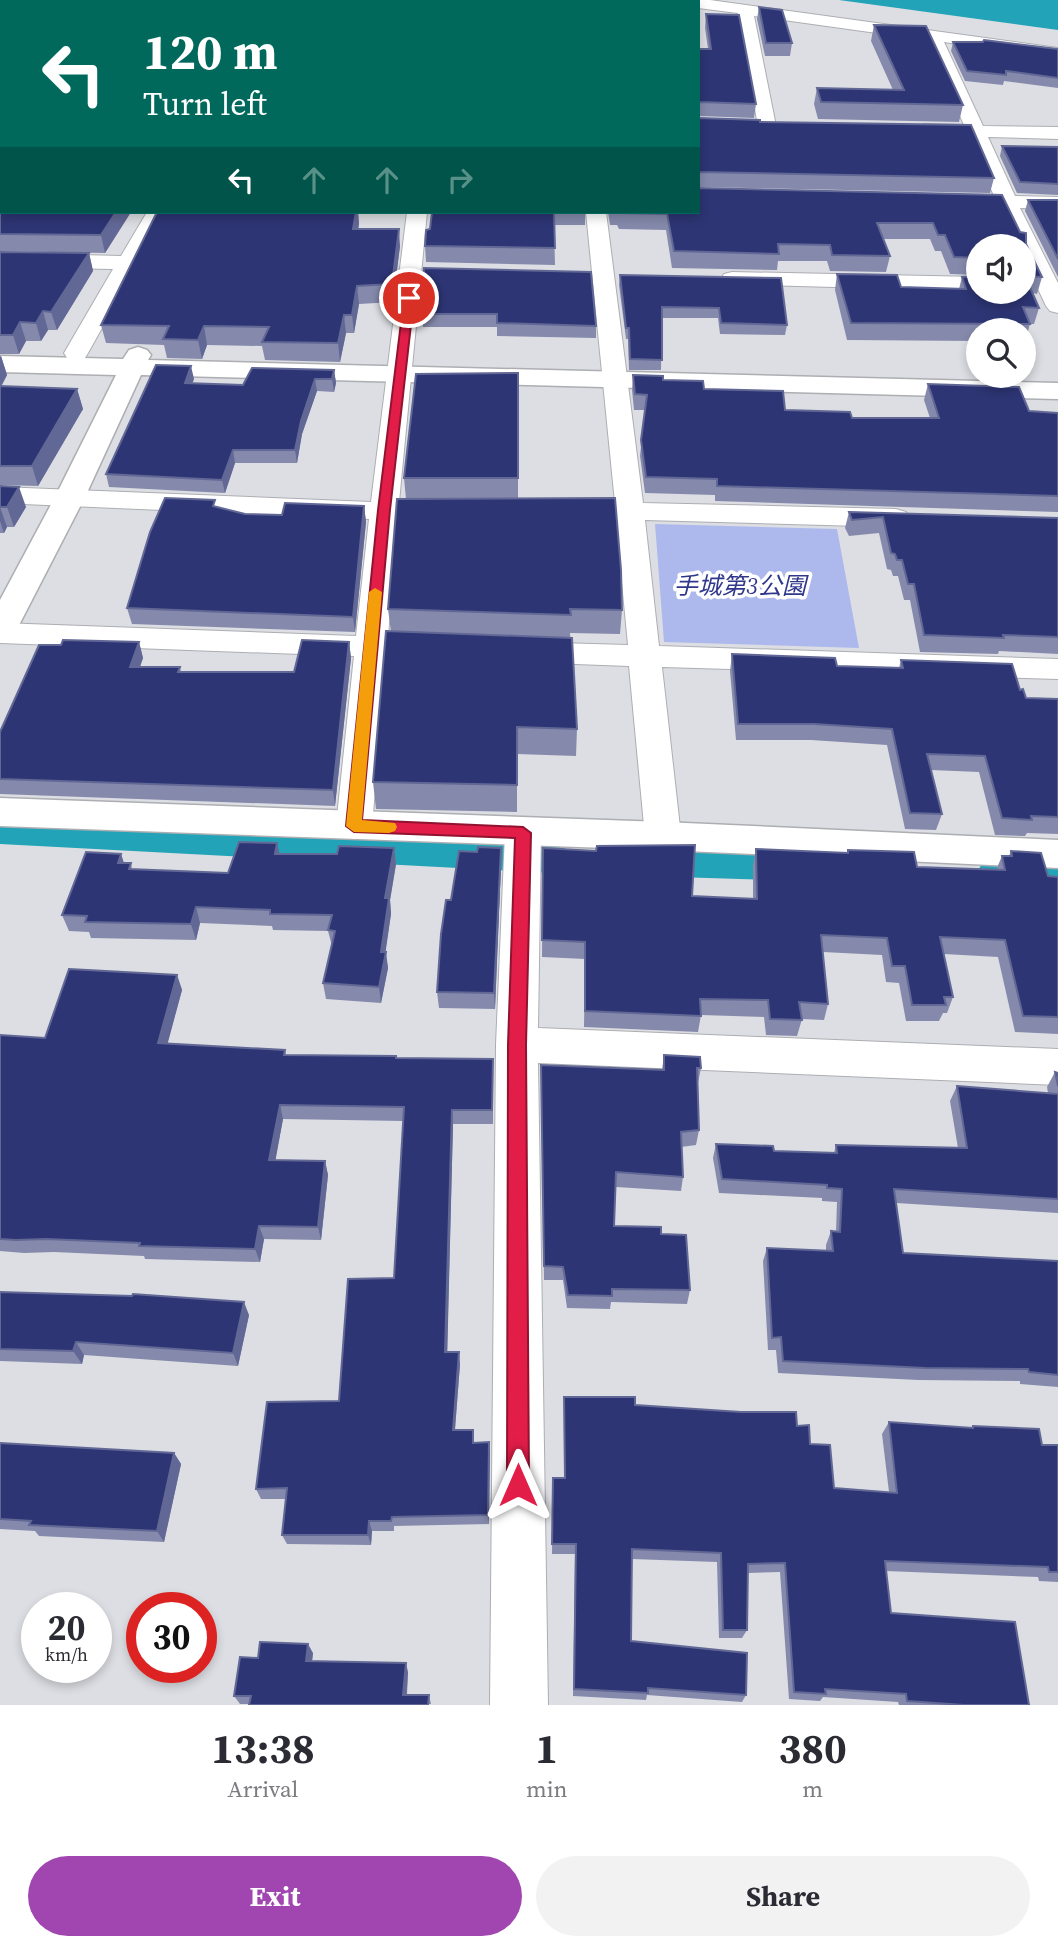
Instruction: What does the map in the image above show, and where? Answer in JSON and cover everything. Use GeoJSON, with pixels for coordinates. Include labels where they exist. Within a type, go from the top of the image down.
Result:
{"type":"FeatureCollection","features":[{"type":"Feature","properties":{"kind":"street"},"geometry":{"type":"LineString","coordinates":[[700,3],[744,5],[1058,43]]}},
{"type":"Feature","properties":{"kind":"street"},"geometry":{"type":"LineString","coordinates":[[744,5],[1058,53]]}},
{"type":"Feature","properties":{"kind":"street"},"geometry":{"type":"LineString","coordinates":[[744,5],[767,126]]}},
{"type":"Feature","properties":{"kind":"street"},"geometry":{"type":"LineString","coordinates":[[933,35],[1007,202],[1055,293]]}},
{"type":"Feature","properties":{"kind":"street"},"geometry":{"type":"LineString","coordinates":[[905,130],[1058,133]]}},
{"type":"Feature","properties":{"kind":"street"},"geometry":{"type":"LineString","coordinates":[[940,201],[1058,203]]}},
{"type":"Feature","properties":{"kind":"street"},"geometry":{"type":"LineString","coordinates":[[76,353],[157,214]]}},
{"type":"Feature","properties":{"kind":"street"},"geometry":{"type":"LineString","coordinates":[[354,826],[370,646],[417,214]]}},
{"type":"Feature","properties":{"kind":"street"},"geometry":{"type":"LineString","coordinates":[[596,214],[663,836]]}},
{"type":"Feature","properties":{"kind":"street"},"geometry":{"type":"LineString","coordinates":[[0,260],[130,263]]}},
{"type":"Feature","properties":{"kind":"street"},"geometry":{"type":"LineString","coordinates":[[412,271],[439,272]]}},
{"type":"Feature","properties":{"kind":"street"},"geometry":{"type":"LineString","coordinates":[[713,278],[966,284]]}},
{"type":"Feature","properties":{"kind":"street"},"geometry":{"type":"LineString","coordinates":[[1036,288],[1055,293]]}},
{"type":"Feature","properties":{"kind":"street"},"geometry":{"type":"LineString","coordinates":[[0,351],[76,353],[135,361]]}},
{"type":"Feature","properties":{"kind":"street"},"geometry":{"type":"LineString","coordinates":[[135,361],[70,497],[0,632],[644,657],[1058,669]]}},
{"type":"Feature","properties":{"kind":"street"},"geometry":{"type":"LineString","coordinates":[[0,364],[135,361],[402,366],[1058,391]]}},
{"type":"Feature","properties":{"kind":"street"},"geometry":{"type":"LineString","coordinates":[[615,373],[966,374]]}},
{"type":"Feature","properties":{"kind":"street"},"geometry":{"type":"LineString","coordinates":[[1036,375],[1058,376]]}},
{"type":"Feature","properties":{"kind":"street"},"geometry":{"type":"LineString","coordinates":[[0,495],[384,510],[466,510]]}},
{"type":"Feature","properties":{"kind":"street"},"geometry":{"type":"LineString","coordinates":[[534,510],[630,510],[920,519]]}},
{"type":"Feature","properties":{"kind":"street"},"geometry":{"type":"LineString","coordinates":[[0,812],[663,836],[1058,854]]}},
{"type":"Feature","properties":{"kind":"street"},"geometry":{"type":"LineString","coordinates":[[519,1705],[517,1045],[523,833]]}},
{"type":"Feature","properties":{"kind":"street"},"geometry":{"type":"LineString","coordinates":[[517,1045],[1058,1067]]}},
{"type":"Feature","properties":{"kind":"green space","name":"手城第3公園"},"geometry":{"type":"Polygon","coordinates":[[[655,524],[837,529],[859,648],[664,642],[655,524]]]}},
{"type":"Feature","properties":{"kind":"shaded area"},"geometry":{"type":"Polygon","coordinates":[[[839,0],[1058,0],[1058,30],[839,0]]]}},
{"type":"Feature","properties":{"kind":"building"},"geometry":{"type":"Polygon","coordinates":[[[759,7],[782,10],[792,43],[766,43],[759,7]]]}},
{"type":"Feature","properties":{"kind":"building"},"geometry":{"type":"Polygon","coordinates":[[[706,14],[739,15],[756,104],[700,102],[700,49],[711,49],[706,14]]]}},
{"type":"Feature","properties":{"kind":"building"},"geometry":{"type":"Polygon","coordinates":[[[874,25],[926,26],[963,105],[821,102],[817,88],[904,90],[874,25]]]}},
{"type":"Feature","properties":{"kind":"building"},"geometry":{"type":"Polygon","coordinates":[[[984,40],[1058,49],[1058,78],[1006,71],[1006,75],[967,71],[953,42],[984,40]]]}},
{"type":"Feature","properties":{"kind":"building"},"geometry":{"type":"Polygon","coordinates":[[[700,118],[760,122],[971,125],[994,178],[700,172],[700,118]]]}},
{"type":"Feature","properties":{"kind":"building"},"geometry":{"type":"Polygon","coordinates":[[[1002,146],[1058,147],[1058,184],[1020,182],[1002,146]]]}},
{"type":"Feature","properties":{"kind":"building"},"geometry":{"type":"Polygon","coordinates":[[[700,188],[1002,195],[1020,232],[1026,233],[966,234],[966,258],[954,257],[945,235],[938,235],[933,223],[877,223],[890,256],[832,255],[830,245],[778,244],[779,254],[674,251],[667,214],[700,214],[700,188]]]}},
{"type":"Feature","properties":{"kind":"building"},"geometry":{"type":"Polygon","coordinates":[[[1028,200],[1058,200],[1058,259],[1028,200]]]}},
{"type":"Feature","properties":{"kind":"building"},"geometry":{"type":"Polygon","coordinates":[[[0,214],[115,214],[101,235],[0,234],[0,214]]]}},
{"type":"Feature","properties":{"kind":"building"},"geometry":{"type":"Polygon","coordinates":[[[156,214],[356,214],[353,229],[399,229],[392,284],[357,286],[352,315],[344,315],[338,343],[262,342],[269,327],[204,326],[198,340],[163,339],[169,326],[101,325],[156,214]]]}},
{"type":"Feature","properties":{"kind":"building"},"geometry":{"type":"Polygon","coordinates":[[[432,214],[554,214],[555,248],[425,246],[426,230],[430,229],[432,214]]]}},
{"type":"Feature","properties":{"kind":"building"},"geometry":{"type":"Polygon","coordinates":[[[0,252],[89,253],[51,312],[43,311],[36,323],[20,322],[13,335],[0,335],[0,252]]]}},
{"type":"Feature","properties":{"kind":"building"},"geometry":{"type":"Polygon","coordinates":[[[1036,265],[1042,277],[1036,277],[1036,265]]]}},
{"type":"Feature","properties":{"kind":"building"},"geometry":{"type":"Polygon","coordinates":[[[424,268],[591,272],[596,326],[497,323],[497,314],[422,314],[424,268]]]}},
{"type":"Feature","properties":{"kind":"building"},"geometry":{"type":"Polygon","coordinates":[[[837,274],[897,275],[901,287],[966,289],[966,304],[1036,304],[1036,301],[1039,308],[1023,307],[1028,318],[966,318],[966,324],[851,323],[837,274]]]}},
{"type":"Feature","properties":{"kind":"building"},"geometry":{"type":"Polygon","coordinates":[[[620,275],[781,278],[787,325],[721,323],[719,308],[662,307],[662,360],[630,359],[629,328],[626,328],[620,275]]]}},
{"type":"Feature","properties":{"kind":"building"},"geometry":{"type":"Polygon","coordinates":[[[156,365],[191,366],[185,383],[243,385],[252,368],[334,370],[332,379],[315,379],[295,450],[233,450],[222,480],[106,474],[156,365]]]}},
{"type":"Feature","properties":{"kind":"building"},"geometry":{"type":"Polygon","coordinates":[[[518,373],[518,478],[404,478],[416,374],[518,373]]]}},
{"type":"Feature","properties":{"kind":"building"},"geometry":{"type":"Polygon","coordinates":[[[633,375],[663,376],[663,380],[703,381],[704,389],[783,391],[785,410],[850,412],[852,418],[939,418],[928,384],[966,385],[966,388],[1019,388],[1029,411],[1058,413],[1058,496],[717,486],[717,479],[646,477],[641,440],[647,395],[635,394],[633,375]]]}},
{"type":"Feature","properties":{"kind":"building"},"geometry":{"type":"Polygon","coordinates":[[[0,386],[77,389],[32,466],[0,466],[0,386]]]}},
{"type":"Feature","properties":{"kind":"building"},"geometry":{"type":"Polygon","coordinates":[[[0,486],[19,487],[7,507],[0,507],[0,486]]]}},
{"type":"Feature","properties":{"kind":"building"},"geometry":{"type":"Polygon","coordinates":[[[165,498],[215,500],[213,506],[245,514],[282,515],[285,503],[364,506],[353,617],[127,608],[150,532],[165,498]]]}},
{"type":"Feature","properties":{"kind":"building"},"geometry":{"type":"Polygon","coordinates":[[[615,498],[622,610],[570,609],[571,615],[388,609],[397,499],[615,498]]]}},
{"type":"Feature","properties":{"kind":"building"},"geometry":{"type":"Polygon","coordinates":[[[849,512],[1058,518],[1058,637],[924,635],[914,584],[908,584],[902,560],[897,560],[895,554],[891,553],[883,517],[852,520],[849,512]]]}},
{"type":"Feature","properties":{"kind":"building"},"geometry":{"type":"Polygon","coordinates":[[[386,631],[572,638],[577,729],[517,727],[517,785],[373,782],[386,631]]]}},
{"type":"Feature","properties":{"kind":"building"},"geometry":{"type":"Polygon","coordinates":[[[63,640],[139,642],[130,667],[180,667],[178,672],[294,672],[302,640],[349,642],[333,790],[0,779],[0,732],[39,645],[61,645],[63,640]]]}},
{"type":"Feature","properties":{"kind":"building"},"geometry":{"type":"Polygon","coordinates":[[[732,654],[835,658],[837,666],[903,668],[901,660],[1012,664],[1020,690],[1023,689],[1026,698],[1058,699],[1058,817],[1031,816],[1032,820],[1002,818],[985,756],[927,754],[942,814],[910,813],[892,729],[814,724],[738,724],[732,654]]]}},
{"type":"Feature","properties":{"kind":"building"},"geometry":{"type":"Polygon","coordinates":[[[239,842],[277,843],[275,854],[337,854],[339,846],[394,848],[385,898],[389,898],[381,952],[386,952],[379,987],[323,983],[335,931],[328,930],[332,915],[270,914],[270,910],[196,907],[191,924],[85,922],[87,916],[62,915],[86,852],[121,854],[118,863],[131,863],[129,869],[228,873],[239,842]]]}},
{"type":"Feature","properties":{"kind":"building"},"geometry":{"type":"Polygon","coordinates":[[[695,845],[692,896],[757,899],[756,849],[848,853],[848,850],[914,852],[917,867],[1005,870],[1002,856],[1012,856],[1011,851],[1041,853],[1048,876],[1058,877],[1058,1017],[1023,1016],[1005,940],[940,937],[953,997],[944,997],[946,1005],[912,1005],[905,966],[892,966],[887,938],[821,935],[828,1004],[799,1002],[802,1020],[770,1019],[768,1000],[700,999],[701,1016],[585,1011],[585,942],[542,940],[543,848],[596,851],[597,846],[695,845]]]}},
{"type":"Feature","properties":{"kind":"building"},"geometry":{"type":"Polygon","coordinates":[[[478,847],[501,848],[494,993],[437,992],[446,900],[451,900],[459,851],[477,852],[478,847]]]}},
{"type":"Feature","properties":{"kind":"building"},"geometry":{"type":"Polygon","coordinates":[[[69,969],[177,975],[158,1043],[285,1050],[284,1055],[493,1059],[492,1110],[452,1110],[445,1352],[459,1352],[453,1430],[473,1430],[473,1443],[489,1442],[488,1515],[392,1517],[391,1521],[369,1521],[368,1535],[282,1535],[287,1488],[256,1489],[267,1402],[339,1401],[348,1279],[394,1278],[404,1107],[280,1105],[269,1160],[325,1161],[318,1227],[259,1226],[255,1249],[0,1239],[0,1035],[45,1038],[69,969]]]}},
{"type":"Feature","properties":{"kind":"building"},"geometry":{"type":"Polygon","coordinates":[[[664,1055],[700,1057],[701,1068],[697,1068],[699,1130],[681,1132],[683,1177],[616,1172],[614,1226],[661,1227],[661,1234],[686,1235],[690,1290],[612,1289],[612,1296],[568,1295],[563,1267],[544,1266],[541,1065],[664,1070],[664,1055]]]}},
{"type":"Feature","properties":{"kind":"building"},"geometry":{"type":"Polygon","coordinates":[[[957,1086],[1058,1094],[1058,1199],[894,1189],[903,1253],[1058,1261],[1058,1375],[1029,1372],[1028,1369],[925,1368],[783,1361],[781,1337],[772,1338],[767,1248],[833,1251],[831,1231],[840,1232],[842,1189],[827,1188],[827,1185],[722,1179],[716,1144],[773,1146],[774,1151],[837,1153],[836,1145],[967,1148],[957,1086]]]}},
{"type":"Feature","properties":{"kind":"building"},"geometry":{"type":"Polygon","coordinates":[[[0,1292],[133,1294],[244,1302],[233,1353],[76,1342],[73,1351],[0,1349],[0,1292]]]}},
{"type":"Feature","properties":{"kind":"building"},"geometry":{"type":"Polygon","coordinates":[[[564,1397],[635,1397],[635,1405],[741,1412],[796,1412],[797,1426],[809,1425],[810,1444],[830,1445],[834,1488],[897,1493],[889,1422],[1039,1429],[1042,1445],[1058,1445],[1058,1572],[1049,1572],[1048,1567],[885,1561],[891,1613],[1015,1622],[1029,1705],[964,1705],[907,1701],[906,1694],[825,1689],[826,1694],[794,1692],[785,1563],[748,1564],[747,1630],[723,1630],[721,1553],[632,1549],[631,1641],[747,1653],[746,1695],[648,1688],[648,1693],[574,1689],[576,1544],[552,1544],[553,1478],[565,1478],[564,1397]]]}},
{"type":"Feature","properties":{"kind":"building"},"geometry":{"type":"Polygon","coordinates":[[[0,1443],[174,1453],[157,1531],[29,1525],[31,1521],[0,1519],[0,1443]]]}},
{"type":"Feature","properties":{"kind":"building"},"geometry":{"type":"Polygon","coordinates":[[[260,1642],[308,1644],[306,1661],[406,1663],[403,1695],[429,1695],[428,1705],[249,1705],[251,1696],[234,1696],[240,1657],[258,1658],[260,1642]]]}},
{"type":"Feature","properties":{"kind":"waterway"},"geometry":{"type":"LineString","coordinates":[[0,831],[553,859]]}},
{"type":"Feature","properties":{"kind":"waterway"},"geometry":{"type":"LineString","coordinates":[[643,862],[802,867]]}},
{"type":"Feature","properties":{"kind":"waterway"},"geometry":{"type":"LineString","coordinates":[[996,872],[1058,874]]}},
{"type":"Feature","properties":{"kind":"slow traffic"},"geometry":{"type":"LineString","coordinates":[[375,592],[354,826],[389,827]]}},
{"type":"Feature","properties":{"kind":"route"},"geometry":{"type":"LineString","coordinates":[[409,298],[384,510],[354,826],[523,833],[517,1045],[518,1485]]}}]}
